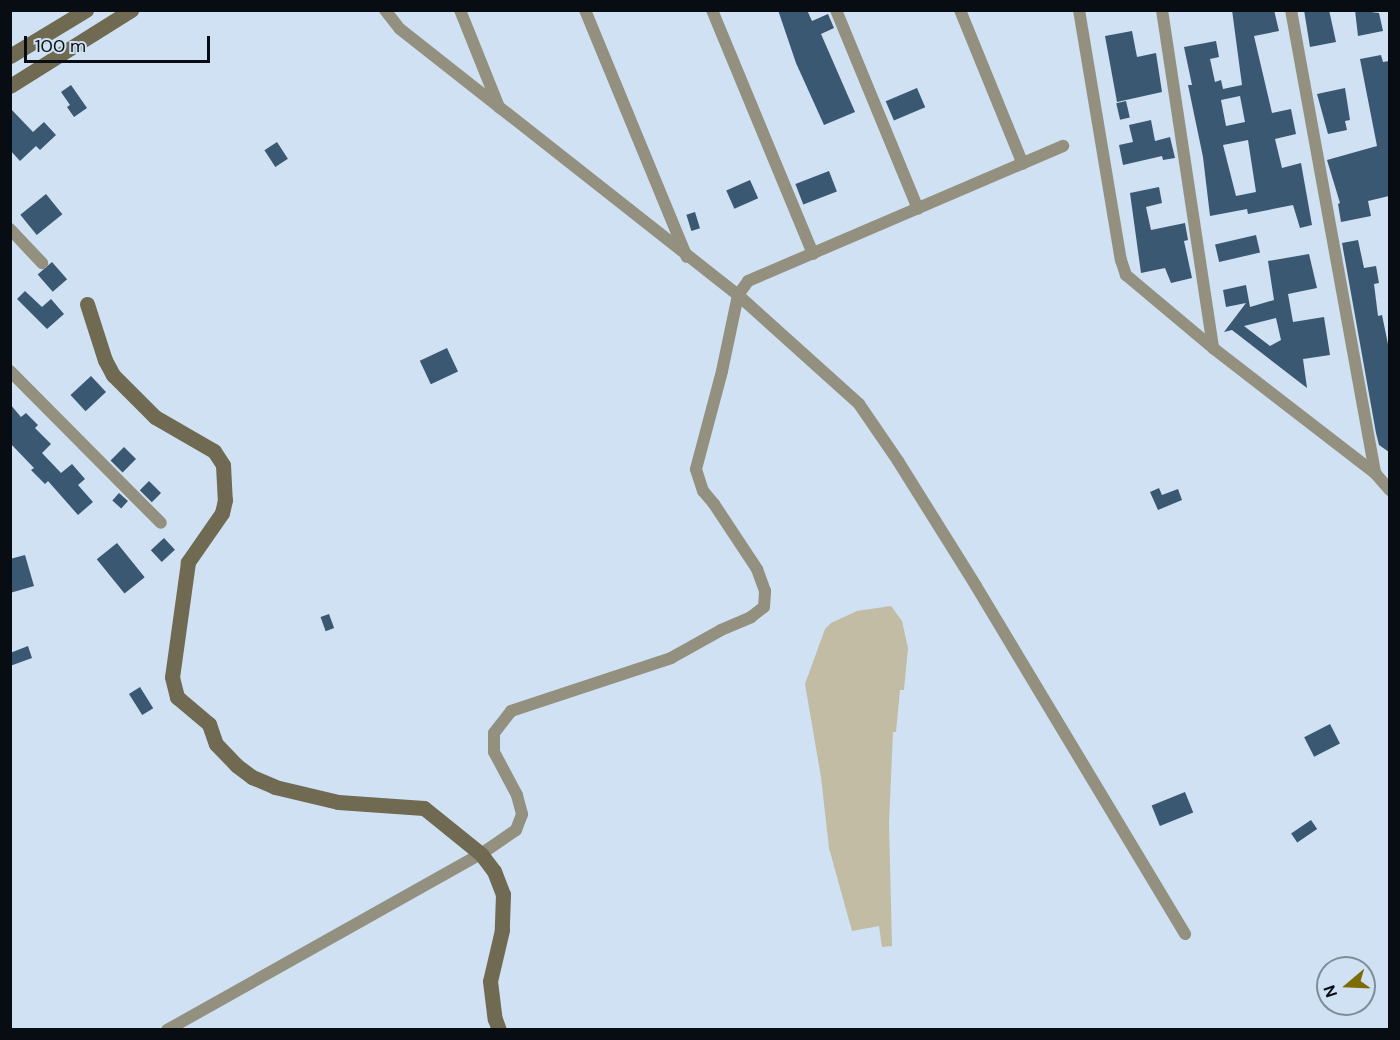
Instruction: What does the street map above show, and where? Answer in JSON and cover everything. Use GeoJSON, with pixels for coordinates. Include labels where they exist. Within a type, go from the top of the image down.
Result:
{"type":"FeatureCollection","features":[{"type":"Feature","properties":{"kind":"street"},"geometry":{"type":"LineString","coordinates":[[10,56],[86,10]]}},
{"type":"Feature","properties":{"kind":"street"},"geometry":{"type":"LineString","coordinates":[[10,86],[131,10]]}},
{"type":"Feature","properties":{"kind":"street"},"geometry":{"type":"LineString","coordinates":[[385,10],[399,29],[738,295],[859,404],[898,461],[976,586],[1185,934]]}},
{"type":"Feature","properties":{"kind":"street"},"geometry":{"type":"LineString","coordinates":[[460,10],[499,108]]}},
{"type":"Feature","properties":{"kind":"street"},"geometry":{"type":"LineString","coordinates":[[585,10],[688,258]]}},
{"type":"Feature","properties":{"kind":"street"},"geometry":{"type":"LineString","coordinates":[[712,10],[813,254]]}},
{"type":"Feature","properties":{"kind":"street"},"geometry":{"type":"LineString","coordinates":[[836,10],[918,209]]}},
{"type":"Feature","properties":{"kind":"street"},"geometry":{"type":"LineString","coordinates":[[960,10],[1023,164]]}},
{"type":"Feature","properties":{"kind":"street"},"geometry":{"type":"LineString","coordinates":[[1079,10],[1117,237],[1126,275],[1213,348],[1375,473],[1389,490]]}},
{"type":"Feature","properties":{"kind":"street"},"geometry":{"type":"LineString","coordinates":[[1162,10],[1213,348]]}},
{"type":"Feature","properties":{"kind":"street"},"geometry":{"type":"LineString","coordinates":[[1291,10],[1375,473]]}},
{"type":"Feature","properties":{"kind":"street"},"geometry":{"type":"LineString","coordinates":[[167,1029],[481,854],[516,830],[522,814],[517,795],[494,752],[494,734],[511,711],[671,658],[721,630],[751,617],[764,607],[765,591],[757,569],[721,513],[703,491],[696,469],[722,371],[738,295],[748,281],[1063,146]]}},
{"type":"Feature","properties":{"kind":"street"},"geometry":{"type":"LineString","coordinates":[[10,229],[42,263]]}},
{"type":"Feature","properties":{"kind":"street"},"geometry":{"type":"LineString","coordinates":[[87,304],[105,360],[113,375],[154,417],[214,451],[223,465],[225,500],[222,513],[188,562],[172,677],[177,697],[209,724],[216,744],[252,777],[275,787],[338,802],[424,808],[481,854],[494,871],[503,894],[502,930],[490,981],[495,1019],[499,1029]]}},
{"type":"Feature","properties":{"kind":"street"},"geometry":{"type":"LineString","coordinates":[[10,371],[161,523]]}},
{"type":"Feature","properties":{"kind":"shaded area"},"geometry":{"type":"Polygon","coordinates":[[[891,606],[902,621],[908,648],[904,690],[900,690],[896,732],[893,732],[889,823],[892,946],[882,947],[879,926],[852,931],[829,848],[821,777],[805,684],[825,629],[831,623],[857,611],[891,606]]]}},
{"type":"Feature","properties":{"kind":"building"},"geometry":{"type":"Polygon","coordinates":[[[778,10],[807,10],[812,21],[828,14],[834,28],[821,34],[855,112],[824,125],[796,63],[778,10]]]}},
{"type":"Feature","properties":{"kind":"building"},"geometry":{"type":"Polygon","coordinates":[[[1232,10],[1274,10],[1279,31],[1254,36],[1272,113],[1291,109],[1296,134],[1275,139],[1282,168],[1301,163],[1312,225],[1300,228],[1293,205],[1248,214],[1247,209],[1210,216],[1203,157],[1188,85],[1192,85],[1184,47],[1216,41],[1219,57],[1210,59],[1215,82],[1221,80],[1223,89],[1242,85],[1232,10]],[[1240,96],[1221,100],[1226,126],[1245,122],[1240,96]],[[1248,140],[1223,145],[1236,196],[1256,192],[1248,140]]]}},
{"type":"Feature","properties":{"kind":"building"},"geometry":{"type":"Polygon","coordinates":[[[1304,10],[1329,10],[1336,42],[1310,47],[1304,10]]]}},
{"type":"Feature","properties":{"kind":"building"},"geometry":{"type":"Polygon","coordinates":[[[1355,10],[1379,13],[1383,31],[1358,36],[1355,10]]]}},
{"type":"Feature","properties":{"kind":"building"},"geometry":{"type":"Polygon","coordinates":[[[1132,31],[1137,57],[1156,53],[1162,92],[1117,102],[1105,36],[1132,31]]]}},
{"type":"Feature","properties":{"kind":"building"},"geometry":{"type":"Polygon","coordinates":[[[1381,55],[1383,62],[1389,61],[1389,196],[1368,201],[1371,216],[1341,222],[1338,204],[1340,203],[1327,160],[1377,146],[1360,59],[1381,55]]]}},
{"type":"Feature","properties":{"kind":"building"},"geometry":{"type":"Polygon","coordinates":[[[71,85],[87,108],[74,117],[67,107],[70,105],[61,92],[71,85]]]}},
{"type":"Feature","properties":{"kind":"building"},"geometry":{"type":"Polygon","coordinates":[[[917,88],[925,107],[894,121],[886,101],[917,88]]]}},
{"type":"Feature","properties":{"kind":"building"},"geometry":{"type":"Polygon","coordinates":[[[1345,88],[1350,120],[1345,121],[1347,130],[1328,134],[1317,94],[1345,88]]]}},
{"type":"Feature","properties":{"kind":"building"},"geometry":{"type":"Polygon","coordinates":[[[1126,101],[1130,118],[1120,120],[1116,103],[1126,101]]]}},
{"type":"Feature","properties":{"kind":"building"},"geometry":{"type":"Polygon","coordinates":[[[10,108],[33,132],[44,122],[56,135],[40,150],[36,146],[20,161],[10,150],[10,108]]]}},
{"type":"Feature","properties":{"kind":"building"},"geometry":{"type":"Polygon","coordinates":[[[1151,120],[1155,141],[1170,137],[1175,158],[1163,160],[1162,156],[1123,165],[1119,145],[1133,142],[1129,125],[1151,120]]]}},
{"type":"Feature","properties":{"kind":"building"},"geometry":{"type":"Polygon","coordinates":[[[277,142],[288,159],[275,167],[264,150],[277,142]]]}},
{"type":"Feature","properties":{"kind":"building"},"geometry":{"type":"Polygon","coordinates":[[[829,171],[837,192],[803,204],[795,184],[829,171]]]}},
{"type":"Feature","properties":{"kind":"building"},"geometry":{"type":"Polygon","coordinates":[[[750,180],[758,198],[734,209],[726,191],[750,180]]]}},
{"type":"Feature","properties":{"kind":"building"},"geometry":{"type":"Polygon","coordinates":[[[1159,187],[1162,203],[1146,207],[1151,230],[1185,223],[1188,240],[1184,241],[1192,278],[1171,283],[1165,268],[1141,273],[1130,193],[1159,187]]]}},
{"type":"Feature","properties":{"kind":"building"},"geometry":{"type":"Polygon","coordinates":[[[46,194],[62,214],[37,235],[20,215],[46,194]]]}},
{"type":"Feature","properties":{"kind":"building"},"geometry":{"type":"Polygon","coordinates":[[[695,212],[700,228],[691,231],[686,215],[695,212]]]}},
{"type":"Feature","properties":{"kind":"building"},"geometry":{"type":"Polygon","coordinates":[[[1256,235],[1260,253],[1219,262],[1215,244],[1256,235]]]}},
{"type":"Feature","properties":{"kind":"building"},"geometry":{"type":"Polygon","coordinates":[[[1358,240],[1364,268],[1376,266],[1379,283],[1374,284],[1378,316],[1382,315],[1389,349],[1389,452],[1379,445],[1376,433],[1342,243],[1358,240]]]}},
{"type":"Feature","properties":{"kind":"building"},"geometry":{"type":"Polygon","coordinates":[[[1309,254],[1317,288],[1288,294],[1293,322],[1324,317],[1330,355],[1303,359],[1307,388],[1232,330],[1224,332],[1246,303],[1226,307],[1223,290],[1246,285],[1250,307],[1274,300],[1268,261],[1309,254]],[[1276,318],[1244,326],[1270,346],[1281,340],[1276,318]]]}},
{"type":"Feature","properties":{"kind":"building"},"geometry":{"type":"Polygon","coordinates":[[[52,262],[67,279],[53,292],[38,274],[52,262]]]}},
{"type":"Feature","properties":{"kind":"building"},"geometry":{"type":"Polygon","coordinates":[[[25,291],[42,307],[51,299],[64,314],[47,329],[17,299],[25,291]]]}},
{"type":"Feature","properties":{"kind":"building"},"geometry":{"type":"Polygon","coordinates":[[[447,348],[458,372],[431,384],[420,361],[447,348]]]}},
{"type":"Feature","properties":{"kind":"building"},"geometry":{"type":"Polygon","coordinates":[[[91,376],[106,392],[86,411],[71,395],[91,376]]]}},
{"type":"Feature","properties":{"kind":"building"},"geometry":{"type":"Polygon","coordinates":[[[10,404],[21,417],[26,413],[38,425],[35,428],[51,444],[42,453],[61,473],[72,464],[85,479],[78,485],[93,502],[78,515],[48,481],[45,484],[31,470],[34,468],[10,443],[10,404]]]}},
{"type":"Feature","properties":{"kind":"building"},"geometry":{"type":"Polygon","coordinates":[[[124,447],[136,459],[123,472],[111,460],[124,447]]]}},
{"type":"Feature","properties":{"kind":"building"},"geometry":{"type":"Polygon","coordinates":[[[149,481],[161,493],[152,502],[140,490],[149,481]]]}},
{"type":"Feature","properties":{"kind":"building"},"geometry":{"type":"Polygon","coordinates":[[[1159,488],[1162,495],[1178,489],[1182,500],[1158,510],[1150,492],[1159,488]]]}},
{"type":"Feature","properties":{"kind":"building"},"geometry":{"type":"Polygon","coordinates":[[[119,493],[128,501],[121,508],[112,500],[119,493]]]}},
{"type":"Feature","properties":{"kind":"building"},"geometry":{"type":"Polygon","coordinates":[[[164,538],[175,550],[162,562],[151,550],[164,538]]]}},
{"type":"Feature","properties":{"kind":"building"},"geometry":{"type":"Polygon","coordinates":[[[117,543],[145,577],[124,594],[97,559],[117,543]]]}},
{"type":"Feature","properties":{"kind":"building"},"geometry":{"type":"Polygon","coordinates":[[[25,555],[34,586],[10,593],[10,559],[25,555]]]}},
{"type":"Feature","properties":{"kind":"building"},"geometry":{"type":"Polygon","coordinates":[[[329,614],[334,628],[326,631],[321,617],[329,614]]]}},
{"type":"Feature","properties":{"kind":"building"},"geometry":{"type":"Polygon","coordinates":[[[28,646],[32,658],[10,666],[10,653],[28,646]]]}},
{"type":"Feature","properties":{"kind":"building"},"geometry":{"type":"Polygon","coordinates":[[[140,687],[153,708],[142,715],[129,694],[140,687]]]}},
{"type":"Feature","properties":{"kind":"building"},"geometry":{"type":"Polygon","coordinates":[[[1330,724],[1340,744],[1314,757],[1304,737],[1330,724]]]}},
{"type":"Feature","properties":{"kind":"building"},"geometry":{"type":"Polygon","coordinates":[[[1185,792],[1193,812],[1160,826],[1152,805],[1185,792]]]}},
{"type":"Feature","properties":{"kind":"building"},"geometry":{"type":"Polygon","coordinates":[[[1311,820],[1317,829],[1297,843],[1291,833],[1311,820]]]}}]}
